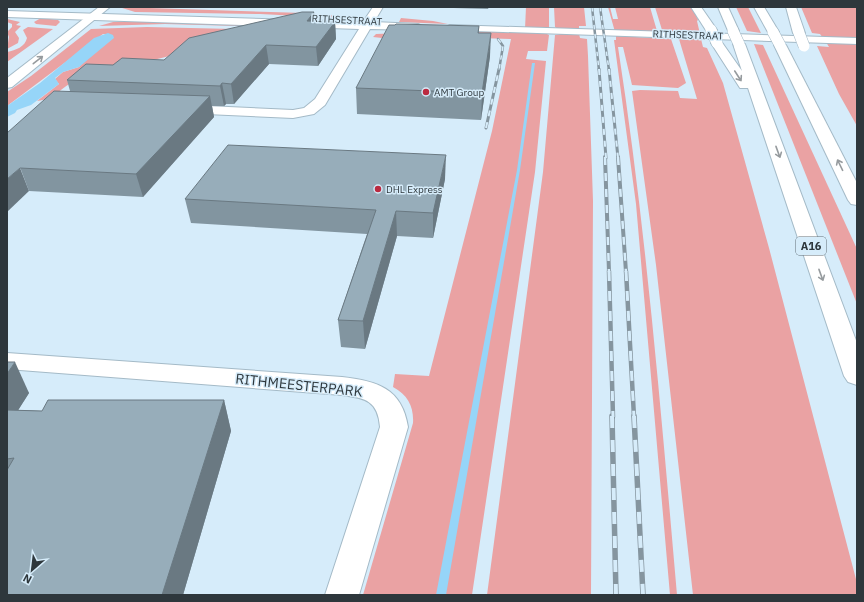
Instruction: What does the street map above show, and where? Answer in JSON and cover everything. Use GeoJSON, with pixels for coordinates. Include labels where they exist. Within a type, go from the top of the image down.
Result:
{"type":"FeatureCollection","features":[{"type":"Feature","properties":{"kind":"main road"},"geometry":{"type":"LineString","coordinates":[[171,109],[292,114],[308,111],[318,105],[378,7]]}},
{"type":"Feature","properties":{"kind":"main road","name":"A16"},"geometry":{"type":"LineString","coordinates":[[696,7],[711,30],[717,43],[764,115]]}},
{"type":"Feature","properties":{"kind":"main road","name":"A16"},"geometry":{"type":"LineString","coordinates":[[723,7],[739,44],[857,376]]}},
{"type":"Feature","properties":{"kind":"main road"},"geometry":{"type":"LineString","coordinates":[[759,7],[780,45],[857,200]]}},
{"type":"Feature","properties":{"kind":"main road"},"geometry":{"type":"LineString","coordinates":[[791,7],[804,46],[798,82]]}},
{"type":"Feature","properties":{"kind":"main road","name":"RITHSESTRAAT"},"geometry":{"type":"LineString","coordinates":[[7,13],[88,13],[518,30],[857,41]]}},
{"type":"Feature","properties":{"kind":"main road"},"geometry":{"type":"LineString","coordinates":[[60,26],[88,13]]}},
{"type":"Feature","properties":{"kind":"main road"},"geometry":{"type":"LineString","coordinates":[[7,84],[88,13]]}},
{"type":"Feature","properties":{"kind":"main road","name":"RITHMEESTERPARK"},"geometry":{"type":"LineString","coordinates":[[7,360],[342,386],[366,390],[376,394],[391,408],[394,427],[342,595]]}},
{"type":"Feature","properties":{"kind":"shaded area"},"geometry":{"type":"Polygon","coordinates":[[[119,7],[304,13],[354,17],[338,18],[260,14],[135,12],[119,7]]]}},
{"type":"Feature","properties":{"kind":"shaded area"},"geometry":{"type":"Polygon","coordinates":[[[526,7],[549,7],[549,28],[525,29],[526,7]]]}},
{"type":"Feature","properties":{"kind":"shaded area"},"geometry":{"type":"Polygon","coordinates":[[[554,7],[584,7],[586,26],[579,26],[579,30],[558,29],[555,27],[554,7]]]}},
{"type":"Feature","properties":{"kind":"shaded area"},"geometry":{"type":"Polygon","coordinates":[[[608,7],[610,7],[613,19],[618,19],[615,7],[650,7],[657,31],[615,32],[608,7]]]}},
{"type":"Feature","properties":{"kind":"shaded area"},"geometry":{"type":"Polygon","coordinates":[[[655,7],[692,7],[698,20],[700,34],[666,32],[662,30],[655,7]]]}},
{"type":"Feature","properties":{"kind":"shaded area"},"geometry":{"type":"Polygon","coordinates":[[[736,7],[748,7],[761,33],[747,31],[736,7]]]}},
{"type":"Feature","properties":{"kind":"shaded area"},"geometry":{"type":"Polygon","coordinates":[[[801,7],[857,7],[857,39],[823,38],[820,34],[812,33],[801,7]]]}},
{"type":"Feature","properties":{"kind":"shaded area"},"geometry":{"type":"Polygon","coordinates":[[[41,18],[58,20],[60,22],[56,26],[36,24],[34,22],[41,18]]]}},
{"type":"Feature","properties":{"kind":"shaded area"},"geometry":{"type":"Polygon","coordinates":[[[401,18],[433,21],[448,24],[399,22],[401,18]]]}},
{"type":"Feature","properties":{"kind":"shaded area"},"geometry":{"type":"Polygon","coordinates":[[[7,19],[20,22],[16,25],[21,26],[15,32],[19,38],[18,43],[7,49],[9,37],[7,32],[12,27],[12,24],[7,22],[7,19]]]}},
{"type":"Feature","properties":{"kind":"shaded area"},"geometry":{"type":"Polygon","coordinates":[[[137,21],[336,26],[349,29],[165,24],[99,26],[113,22],[137,21]]]}},
{"type":"Feature","properties":{"kind":"shaded area"},"geometry":{"type":"Polygon","coordinates":[[[28,27],[53,29],[7,62],[7,52],[20,48],[26,41],[27,38],[23,30],[28,27]]]}},
{"type":"Feature","properties":{"kind":"shaded area"},"geometry":{"type":"Polygon","coordinates":[[[147,27],[275,30],[80,78],[49,98],[37,101],[59,84],[55,79],[63,72],[79,67],[107,34],[103,34],[7,106],[7,92],[31,76],[91,29],[147,27]]]}},
{"type":"Feature","properties":{"kind":"shaded area"},"geometry":{"type":"Polygon","coordinates":[[[452,31],[545,33],[549,35],[547,51],[528,51],[526,59],[546,61],[535,172],[472,595],[363,595],[413,423],[409,402],[403,394],[393,387],[395,374],[429,376],[492,131],[511,39],[384,35],[382,38],[373,37],[376,34],[452,31]]]}},
{"type":"Feature","properties":{"kind":"shaded area"},"geometry":{"type":"Polygon","coordinates":[[[579,34],[580,38],[587,39],[588,56],[593,201],[591,595],[487,595],[543,172],[555,35],[579,34]]]}},
{"type":"Feature","properties":{"kind":"shaded area"},"geometry":{"type":"Polygon","coordinates":[[[616,36],[671,39],[686,83],[678,88],[632,85],[623,47],[618,47],[645,252],[659,389],[677,595],[670,595],[636,204],[614,40],[616,40],[616,36]]]}},
{"type":"Feature","properties":{"kind":"shaded area"},"geometry":{"type":"Polygon","coordinates":[[[679,39],[701,39],[703,47],[707,48],[723,83],[769,248],[857,583],[857,595],[693,595],[656,265],[632,91],[678,91],[680,98],[697,99],[679,39]]]}},
{"type":"Feature","properties":{"kind":"shaded area"},"geometry":{"type":"Polygon","coordinates":[[[826,42],[857,44],[857,126],[839,94],[817,46],[829,47],[826,42]]]}},
{"type":"Feature","properties":{"kind":"shaded area"},"geometry":{"type":"Polygon","coordinates":[[[754,44],[763,45],[857,249],[857,304],[754,44]]]}},
{"type":"Feature","properties":{"kind":"water"},"geometry":{"type":"Polygon","coordinates":[[[108,33],[113,35],[114,38],[79,67],[63,72],[55,78],[59,84],[31,105],[17,110],[15,113],[7,117],[7,106],[40,83],[94,38],[108,33]]]}},
{"type":"Feature","properties":{"kind":"water"},"geometry":{"type":"Polygon","coordinates":[[[532,63],[535,63],[520,170],[446,595],[436,595],[517,170],[532,63]]]}},
{"type":"Feature","properties":{"kind":"building"},"geometry":{"type":"Polygon","coordinates":[[[302,12],[314,12],[307,21],[335,22],[316,47],[266,45],[231,84],[222,83],[220,86],[67,80],[86,64],[113,65],[122,58],[164,60],[189,38],[302,12]]]}},
{"type":"Feature","properties":{"kind":"building"},"geometry":{"type":"Polygon","coordinates":[[[389,25],[479,26],[478,33],[491,33],[482,93],[356,88],[389,25]]]}},
{"type":"Feature","properties":{"kind":"building"},"geometry":{"type":"Polygon","coordinates":[[[54,91],[210,96],[136,174],[20,168],[7,179],[7,133],[54,91]]]}},
{"type":"Feature","properties":{"kind":"building"},"geometry":{"type":"Polygon","coordinates":[[[228,145],[446,155],[433,213],[396,211],[363,321],[338,320],[376,210],[185,199],[228,145]]]}},
{"type":"Feature","properties":{"kind":"building"},"geometry":{"type":"Polygon","coordinates":[[[7,362],[15,362],[7,374],[7,362]]]}},
{"type":"Feature","properties":{"kind":"building"},"geometry":{"type":"Polygon","coordinates":[[[48,400],[224,400],[162,595],[7,595],[7,470],[14,458],[7,459],[7,410],[42,411],[48,400]]]}},
{"type":"Feature","properties":{"kind":"railway"},"geometry":{"type":"LineString","coordinates":[[592,7],[599,70]]}},
{"type":"Feature","properties":{"kind":"railway"},"geometry":{"type":"LineString","coordinates":[[600,7],[609,70]]}},
{"type":"Feature","properties":{"kind":"railway"},"geometry":{"type":"LineString","coordinates":[[498,39],[503,46],[499,70]]}},
{"type":"Feature","properties":{"kind":"railway"},"geometry":{"type":"LineString","coordinates":[[486,128],[499,69]]}},
{"type":"Feature","properties":{"kind":"railway"},"geometry":{"type":"LineString","coordinates":[[599,69],[606,158]]}},
{"type":"Feature","properties":{"kind":"railway"},"geometry":{"type":"LineString","coordinates":[[609,69],[618,158]]}},
{"type":"Feature","properties":{"kind":"railway"},"geometry":{"type":"LineString","coordinates":[[605,157],[609,272]]}},
{"type":"Feature","properties":{"kind":"railway"},"geometry":{"type":"LineString","coordinates":[[618,157],[626,272]]}},
{"type":"Feature","properties":{"kind":"railway"},"geometry":{"type":"LineString","coordinates":[[609,271],[613,417]]}},
{"type":"Feature","properties":{"kind":"railway"},"geometry":{"type":"LineString","coordinates":[[626,271],[634,417]]}},
{"type":"Feature","properties":{"kind":"railway"},"geometry":{"type":"LineString","coordinates":[[612,416],[616,595]]}},
{"type":"Feature","properties":{"kind":"railway"},"geometry":{"type":"LineString","coordinates":[[634,416],[643,595]]}},
{"type":"Feature","properties":{"kind":"place","name":"AMT Group"},"geometry":{"type":"Point","coordinates":[426,92]}},
{"type":"Feature","properties":{"kind":"place","name":"DHL Express"},"geometry":{"type":"Point","coordinates":[378,189]}}]}
